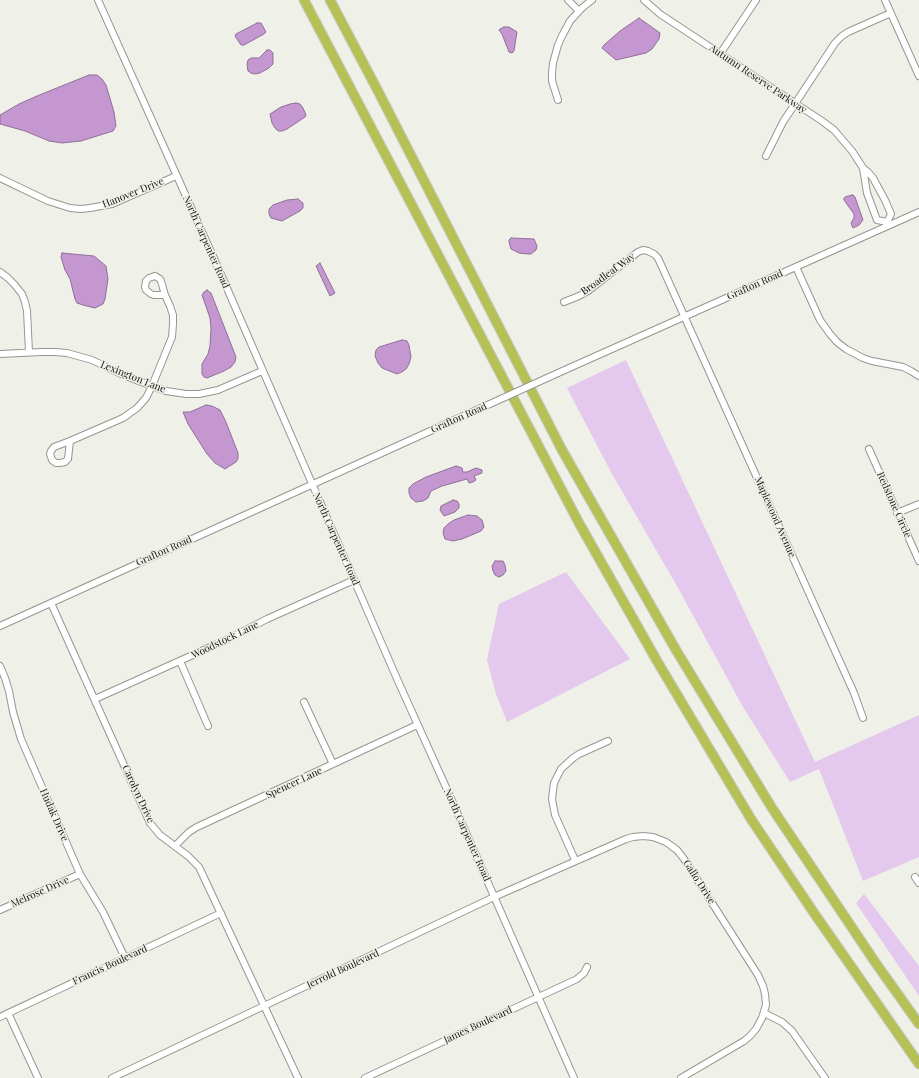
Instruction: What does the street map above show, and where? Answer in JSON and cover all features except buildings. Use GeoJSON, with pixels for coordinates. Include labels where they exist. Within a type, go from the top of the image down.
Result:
{"type":"FeatureCollection","features":[{"type":"Feature","properties":{"kind":"highway"},"geometry":{"type":"LineString","coordinates":[[304,0],[551,470],[653,654],[751,819],[814,913],[919,1064]]}},
{"type":"Feature","properties":{"kind":"highway"},"geometry":{"type":"LineString","coordinates":[[330,0],[562,450],[672,643],[772,808],[875,962],[919,1024]]}},
{"type":"Feature","properties":{"kind":"street","name":"North Carpenter Road"},"geometry":{"type":"LineString","coordinates":[[98,0],[574,1078]]}},
{"type":"Feature","properties":{"kind":"street"},"geometry":{"type":"LineString","coordinates":[[568,0],[579,12]]}},
{"type":"Feature","properties":{"kind":"street"},"geometry":{"type":"LineString","coordinates":[[558,100],[552,81],[555,53],[567,26],[592,0]]}},
{"type":"Feature","properties":{"kind":"street","name":"Autumn Reserve Parkway"},"geometry":{"type":"LineString","coordinates":[[644,0],[660,14],[822,121],[838,134],[852,151],[862,168],[868,199],[877,220],[887,224],[891,214],[885,200],[873,178],[862,168]]}},
{"type":"Feature","properties":{"kind":"street"},"geometry":{"type":"LineString","coordinates":[[720,54],[756,0]]}},
{"type":"Feature","properties":{"kind":"street"},"geometry":{"type":"LineString","coordinates":[[885,0],[919,76]]}},
{"type":"Feature","properties":{"kind":"street"},"geometry":{"type":"LineString","coordinates":[[766,156],[777,132],[795,103],[839,39],[852,30],[891,13]]}},
{"type":"Feature","properties":{"kind":"street","name":"Hanover Drive"},"geometry":{"type":"LineString","coordinates":[[0,178],[48,201],[70,208],[81,208],[112,204],[176,176]]}},
{"type":"Feature","properties":{"kind":"street","name":"Grafton Road"},"geometry":{"type":"LineString","coordinates":[[0,626],[796,267],[887,224],[919,212]]}},
{"type":"Feature","properties":{"kind":"street","name":"Broadleaf Way"},"geometry":{"type":"LineString","coordinates":[[564,302],[588,291],[636,253],[646,250],[658,258],[685,317]]}},
{"type":"Feature","properties":{"kind":"street"},"geometry":{"type":"LineString","coordinates":[[796,267],[820,320],[837,342],[846,349],[863,358],[903,367],[919,376]]}},
{"type":"Feature","properties":{"kind":"street"},"geometry":{"type":"LineString","coordinates":[[0,272],[14,284],[22,294],[25,302],[27,311],[29,352]]}},
{"type":"Feature","properties":{"kind":"street"},"geometry":{"type":"LineString","coordinates":[[70,442],[123,418],[131,413],[143,401],[152,386],[172,337],[173,315],[165,295]]}},
{"type":"Feature","properties":{"kind":"street","name":"Maplewood Avenue"},"geometry":{"type":"LineString","coordinates":[[685,317],[854,693],[863,718]]}},
{"type":"Feature","properties":{"kind":"street","name":"Lexington Lane"},"geometry":{"type":"LineString","coordinates":[[0,354],[55,352],[78,356],[92,360],[123,375],[152,386],[186,394],[212,392],[262,371]]}},
{"type":"Feature","properties":{"kind":"street","name":"Redstone Circle"},"geometry":{"type":"LineString","coordinates":[[868,448],[919,561]]}},
{"type":"Feature","properties":{"kind":"street"},"geometry":{"type":"LineString","coordinates":[[897,513],[919,504]]}},
{"type":"Feature","properties":{"kind":"street","name":"Woodstock Lane"},"geometry":{"type":"LineString","coordinates":[[95,699],[354,580]]}},
{"type":"Feature","properties":{"kind":"street","name":"Carolyn Drive"},"geometry":{"type":"LineString","coordinates":[[51,603],[150,823],[160,835],[188,856],[199,867],[298,1078]]}},
{"type":"Feature","properties":{"kind":"street"},"geometry":{"type":"LineString","coordinates":[[180,661],[208,726]]}},
{"type":"Feature","properties":{"kind":"street","name":"Hudak Drive"},"geometry":{"type":"LineString","coordinates":[[0,666],[9,691],[20,739],[80,874],[104,912],[126,958]]}},
{"type":"Feature","properties":{"kind":"street"},"geometry":{"type":"LineString","coordinates":[[304,702],[333,764]]}},
{"type":"Feature","properties":{"kind":"street","name":"Spencer Lane"},"geometry":{"type":"LineString","coordinates":[[175,846],[188,832],[198,827],[417,725]]}},
{"type":"Feature","properties":{"kind":"street"},"geometry":{"type":"LineString","coordinates":[[575,860],[555,816],[552,799],[554,783],[561,769],[573,758],[608,741]]}},
{"type":"Feature","properties":{"kind":"street","name":"Gallo Drive"},"geometry":{"type":"LineString","coordinates":[[575,860],[626,838],[639,836],[658,838],[673,846],[684,859],[758,975],[765,994],[766,1005],[764,1013]]}},
{"type":"Feature","properties":{"kind":"street","name":"Jerrold Boulevard"},"geometry":{"type":"LineString","coordinates":[[112,1078],[575,860]]}},
{"type":"Feature","properties":{"kind":"street","name":"Melrose Drive"},"geometry":{"type":"LineString","coordinates":[[0,910],[80,874]]}},
{"type":"Feature","properties":{"kind":"street","name":"Francis Boulevard"},"geometry":{"type":"LineString","coordinates":[[0,1017],[221,913]]}},
{"type":"Feature","properties":{"kind":"street","name":"James Boulevard"},"geometry":{"type":"LineString","coordinates":[[365,1078],[577,978],[584,973],[587,967]]}},
{"type":"Feature","properties":{"kind":"street"},"geometry":{"type":"LineString","coordinates":[[8,1013],[38,1078]]}},
{"type":"Feature","properties":{"kind":"street"},"geometry":{"type":"LineString","coordinates":[[681,1078],[744,1041],[756,1029],[764,1013],[782,1022],[792,1031],[826,1078]]}},
{"type":"Feature","properties":{"kind":"shaded area"},"geometry":{"type":"Polygon","coordinates":[[[639,18],[660,33],[659,39],[652,49],[646,53],[616,60],[602,48],[620,31],[639,18]]]}},
{"type":"Feature","properties":{"kind":"shaded area"},"geometry":{"type":"Polygon","coordinates":[[[257,23],[261,23],[266,32],[244,45],[241,45],[235,36],[236,34],[257,23]]]}},
{"type":"Feature","properties":{"kind":"shaded area"},"geometry":{"type":"Polygon","coordinates":[[[504,27],[509,27],[517,32],[514,51],[512,53],[509,52],[499,30],[504,27]]]}},
{"type":"Feature","properties":{"kind":"shaded area"},"geometry":{"type":"Polygon","coordinates":[[[267,50],[270,50],[273,53],[273,64],[260,73],[255,74],[248,71],[248,60],[251,58],[259,58],[267,50]]]}},
{"type":"Feature","properties":{"kind":"shaded area"},"geometry":{"type":"Polygon","coordinates":[[[89,75],[97,75],[106,85],[114,112],[116,126],[113,131],[81,141],[62,143],[49,141],[25,131],[0,124],[0,115],[19,104],[89,75]]]}},
{"type":"Feature","properties":{"kind":"shaded area"},"geometry":{"type":"Polygon","coordinates":[[[296,103],[300,104],[303,108],[306,115],[305,117],[287,129],[278,131],[272,123],[270,114],[281,107],[296,103]]]}},
{"type":"Feature","properties":{"kind":"shaded area"},"geometry":{"type":"Polygon","coordinates":[[[853,195],[863,220],[859,225],[853,228],[851,223],[854,218],[854,214],[844,198],[853,195]]]}},
{"type":"Feature","properties":{"kind":"shaded area"},"geometry":{"type":"Polygon","coordinates":[[[298,199],[303,203],[303,208],[300,211],[282,221],[271,218],[269,209],[273,205],[287,200],[298,199]]]}},
{"type":"Feature","properties":{"kind":"shaded area"},"geometry":{"type":"Polygon","coordinates":[[[511,238],[534,239],[537,246],[536,250],[531,254],[519,253],[511,249],[509,240],[511,238]]]}},
{"type":"Feature","properties":{"kind":"shaded area"},"geometry":{"type":"Polygon","coordinates":[[[62,253],[94,256],[106,266],[108,279],[103,304],[95,308],[77,303],[70,279],[65,270],[61,257],[62,253]]]}},
{"type":"Feature","properties":{"kind":"shaded area"},"geometry":{"type":"Polygon","coordinates":[[[320,263],[335,293],[330,296],[316,266],[320,263]]]}},
{"type":"Feature","properties":{"kind":"shaded area"},"geometry":{"type":"Polygon","coordinates":[[[207,290],[211,293],[236,357],[235,362],[231,367],[207,378],[202,374],[202,364],[208,354],[210,346],[211,328],[210,318],[202,295],[207,290]]]}},
{"type":"Feature","properties":{"kind":"shaded area"},"geometry":{"type":"Polygon","coordinates":[[[402,340],[407,341],[411,357],[406,369],[397,374],[382,368],[375,356],[376,350],[379,347],[402,340]]]}},
{"type":"Feature","properties":{"kind":"shaded area"},"geometry":{"type":"Polygon","coordinates":[[[626,360],[815,762],[919,715],[919,857],[863,881],[819,769],[790,782],[743,707],[677,586],[612,474],[567,388],[626,360]]]}},
{"type":"Feature","properties":{"kind":"shaded area"},"geometry":{"type":"Polygon","coordinates":[[[206,405],[220,410],[238,453],[238,459],[236,462],[225,469],[215,463],[207,454],[188,424],[183,412],[190,412],[206,405]]]}},
{"type":"Feature","properties":{"kind":"shaded area"},"geometry":{"type":"Polygon","coordinates":[[[456,466],[462,468],[463,472],[476,468],[482,470],[482,473],[474,476],[476,480],[473,482],[469,483],[467,479],[442,486],[431,491],[428,498],[423,501],[416,502],[411,498],[409,488],[413,484],[426,477],[456,466]]]}},
{"type":"Feature","properties":{"kind":"shaded area"},"geometry":{"type":"Polygon","coordinates":[[[453,500],[457,501],[459,508],[455,512],[444,516],[440,510],[441,506],[453,500]]]}},
{"type":"Feature","properties":{"kind":"shaded area"},"geometry":{"type":"Polygon","coordinates":[[[468,515],[477,516],[482,520],[484,527],[481,531],[453,541],[445,539],[443,533],[444,528],[454,520],[468,515]]]}},
{"type":"Feature","properties":{"kind":"shaded area"},"geometry":{"type":"Polygon","coordinates":[[[495,561],[503,561],[505,565],[506,571],[499,577],[495,575],[493,571],[492,566],[495,561]]]}},
{"type":"Feature","properties":{"kind":"shaded area"},"geometry":{"type":"Polygon","coordinates":[[[566,572],[630,659],[507,722],[496,694],[487,660],[499,604],[566,572]]]}},
{"type":"Feature","properties":{"kind":"shaded area"},"geometry":{"type":"Polygon","coordinates":[[[864,894],[919,966],[919,996],[856,903],[864,894]]]}}]}
